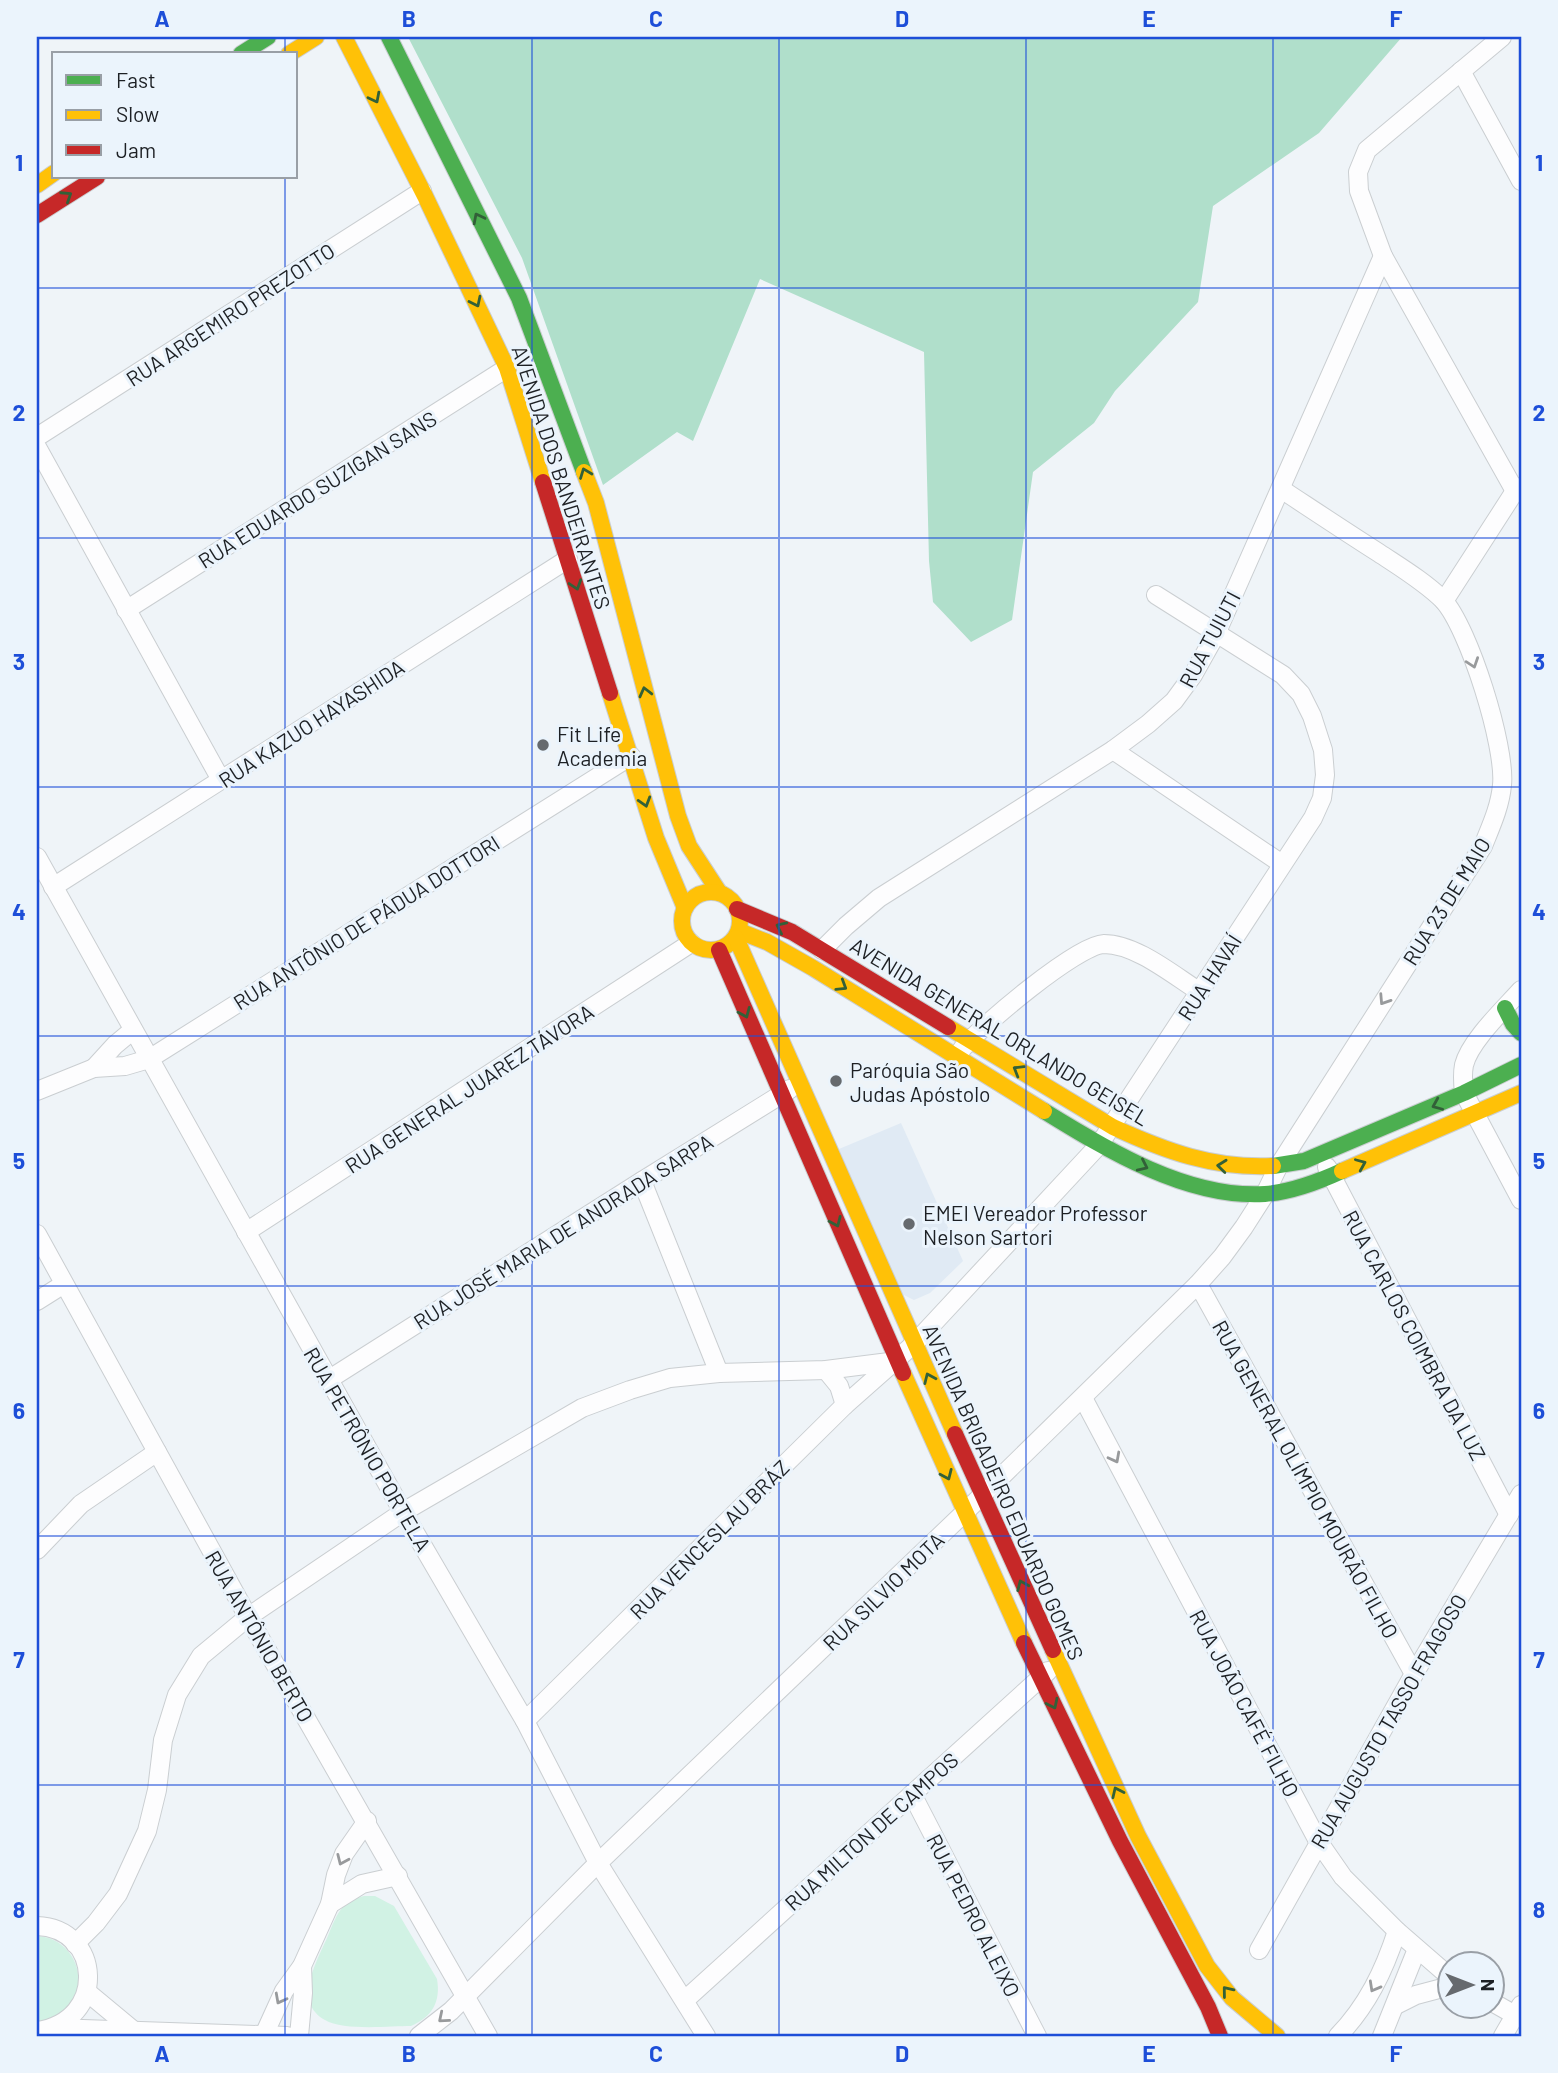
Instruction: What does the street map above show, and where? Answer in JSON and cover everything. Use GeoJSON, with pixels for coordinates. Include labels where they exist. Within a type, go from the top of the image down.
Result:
{"type":"FeatureCollection","features":[{"type":"Feature","properties":{"kind":"main road"},"geometry":{"type":"LineString","coordinates":[[244,52],[268,37]]}},
{"type":"Feature","properties":{"kind":"main road"},"geometry":{"type":"LineString","coordinates":[[292,52],[316,37]]}},
{"type":"Feature","properties":{"kind":"main road","name":"AVENIDA DOS BANDEIRANTES"},"geometry":{"type":"LineString","coordinates":[[344,37],[507,368],[656,838],[685,908]]}},
{"type":"Feature","properties":{"kind":"main road"},"geometry":{"type":"LineString","coordinates":[[372,37],[411,108],[442,145]]}},
{"type":"Feature","properties":{"kind":"main road","name":"AVENIDA DOS BANDEIRANTES"},"geometry":{"type":"LineString","coordinates":[[389,37],[519,298],[596,503],[678,816],[697,860],[719,892]]}},
{"type":"Feature","properties":{"kind":"main road"},"geometry":{"type":"LineString","coordinates":[[37,185],[52,174]]}},
{"type":"Feature","properties":{"kind":"main road"},"geometry":{"type":"LineString","coordinates":[[37,215],[95,178]]}},
{"type":"Feature","properties":{"kind":"main road"},"geometry":{"type":"LineString","coordinates":[[719,892],[734,902],[741,920],[738,934],[728,946],[719,950],[700,949],[691,943],[682,927],[685,908],[699,894],[719,892]]}},
{"type":"Feature","properties":{"kind":"main road","name":"AVENIDA GENERAL ORLANDO GEISEL"},"geometry":{"type":"LineString","coordinates":[[737,909],[792,932],[1113,1126],[1164,1151],[1207,1164],[1247,1168],[1278,1167],[1321,1154],[1464,1093],[1521,1065]]}},
{"type":"Feature","properties":{"kind":"main road","name":"AVENIDA GENERAL ORLANDO GEISEL"},"geometry":{"type":"LineString","coordinates":[[738,934],[789,954],[1099,1145],[1155,1171],[1201,1186],[1237,1193],[1265,1194],[1297,1188],[1332,1177],[1521,1093]]}},
{"type":"Feature","properties":{"kind":"main road","name":"AVENIDA BRIGADEIRO EDUARDO GOMES"},"geometry":{"type":"LineString","coordinates":[[738,934],[800,1085],[914,1345],[1138,1836],[1207,1966],[1232,1998],[1277,2036]]}},
{"type":"Feature","properties":{"kind":"main road","name":"AVENIDA BRIGADEIRO EDUARDO GOMES"},"geometry":{"type":"LineString","coordinates":[[719,950],[964,1513],[1120,1841],[1208,2007],[1220,2036]]}},
{"type":"Feature","properties":{"kind":"main road"},"geometry":{"type":"LineString","coordinates":[[1505,1007],[1521,1033]]}},
{"type":"Feature","properties":{"kind":"street"},"geometry":{"type":"LineString","coordinates":[[1444,601],[1518,489],[1383,256],[1359,191],[1358,172],[1367,150],[1502,37]]}},
{"type":"Feature","properties":{"kind":"street"},"geometry":{"type":"LineString","coordinates":[[1461,71],[1521,181]]}},
{"type":"Feature","properties":{"kind":"street","name":"RUA ARGEMIRO PREZOTTO"},"geometry":{"type":"LineString","coordinates":[[37,437],[422,191]]}},
{"type":"Feature","properties":{"kind":"street","name":"RUA TUIUTI"},"geometry":{"type":"LineString","coordinates":[[822,950],[845,926],[879,898],[1113,750],[1174,701],[1193,675],[1216,634],[1383,256]]}},
{"type":"Feature","properties":{"kind":"street","name":"RUA EDUARDO SUZIGAN SANS"},"geometry":{"type":"LineString","coordinates":[[127,610],[507,368]]}},
{"type":"Feature","properties":{"kind":"street"},"geometry":{"type":"LineString","coordinates":[[37,447],[221,780]]}},
{"type":"Feature","properties":{"kind":"street","name":"RUA 23 DE MAIO"},"geometry":{"type":"LineString","coordinates":[[1278,1167],[1483,845],[1496,815],[1502,784],[1501,754],[1494,722],[1466,641],[1444,601],[1402,568],[1281,489]]}},
{"type":"Feature","properties":{"kind":"street","name":"RUA KAZUO HAYASHIDA"},"geometry":{"type":"LineString","coordinates":[[53,887],[568,559]]}},
{"type":"Feature","properties":{"kind":"street","name":"RUA HAVAÍ"},"geometry":{"type":"LineString","coordinates":[[897,1361],[1099,1145],[1313,818],[1322,798],[1325,775],[1323,750],[1312,716],[1301,694],[1283,675],[1156,595]]}},
{"type":"Feature","properties":{"kind":"street"},"geometry":{"type":"LineString","coordinates":[[1113,750],[1282,864]]}},
{"type":"Feature","properties":{"kind":"street","name":"RUA ANTÔNIO DE PÁDUA DOTTORI"},"geometry":{"type":"LineString","coordinates":[[37,1091],[94,1068],[125,1066],[149,1059],[631,756]]}},
{"type":"Feature","properties":{"kind":"street","name":"RUA PETRÔNIO PORTELA"},"geometry":{"type":"LineString","coordinates":[[37,857],[328,1380],[525,1721],[598,1863],[706,2036]]}},
{"type":"Feature","properties":{"kind":"street","name":"RUA GENERAL JUAREZ TÁVORA"},"geometry":{"type":"LineString","coordinates":[[246,1232],[691,943]]}},
{"type":"Feature","properties":{"kind":"street"},"geometry":{"type":"LineString","coordinates":[[956,1057],[987,1024],[1075,955],[1102,944],[1129,948],[1200,992]]}},
{"type":"Feature","properties":{"kind":"street"},"geometry":{"type":"LineString","coordinates":[[1521,990],[1472,1047],[1464,1063],[1464,1093],[1521,1200]]}},
{"type":"Feature","properties":{"kind":"street","name":"RUA ANTÔNIO DE PÁDUA DOTTORI"},"geometry":{"type":"LineString","coordinates":[[94,1068],[133,1030]]}},
{"type":"Feature","properties":{"kind":"street","name":"RUA JOSÉ MARIA DE ANDRADA SARPA"},"geometry":{"type":"LineString","coordinates":[[328,1380],[780,1094],[800,1085]]}},
{"type":"Feature","properties":{"kind":"street","name":"RUA CARLOS COIMBRA DA LUZ"},"geometry":{"type":"LineString","coordinates":[[1321,1154],[1509,1515]]}},
{"type":"Feature","properties":{"kind":"street","name":"RUA SILVIO MOTA"},"geometry":{"type":"LineString","coordinates":[[419,2036],[452,2011],[598,1863],[982,1496],[1198,1284],[1222,1257],[1265,1194],[1278,1167]]}},
{"type":"Feature","properties":{"kind":"street"},"geometry":{"type":"LineString","coordinates":[[642,1181],[719,1373]]}},
{"type":"Feature","properties":{"kind":"street","name":"RUA ANTÔNIO BERTO"},"geometry":{"type":"LineString","coordinates":[[37,1234],[248,1617],[488,2036]]}},
{"type":"Feature","properties":{"kind":"street"},"geometry":{"type":"LineString","coordinates":[[37,1301],[64,1283]]}},
{"type":"Feature","properties":{"kind":"street","name":"RUA GENERAL OLÍMPIO MOURÃO FILHO"},"geometry":{"type":"LineString","coordinates":[[1198,1284],[1414,1674]]}},
{"type":"Feature","properties":{"kind":"street"},"geometry":{"type":"LineString","coordinates":[[75,1944],[96,1923],[118,1894],[147,1831],[157,1790],[163,1740],[177,1695],[201,1656],[248,1617],[403,1512],[582,1409],[629,1390],[670,1378],[719,1373],[825,1370],[897,1361]]}},
{"type":"Feature","properties":{"kind":"street","name":"RUA VENCESLAU BRÁZ"},"geometry":{"type":"LineString","coordinates":[[525,1721],[845,1405],[897,1361]]}},
{"type":"Feature","properties":{"kind":"street"},"geometry":{"type":"LineString","coordinates":[[825,1370],[839,1386],[845,1405]]}},
{"type":"Feature","properties":{"kind":"street","name":"RUA JOÃO CAFÉ FILHO"},"geometry":{"type":"LineString","coordinates":[[1083,1398],[1318,1842],[1343,1877],[1436,1965]]}},
{"type":"Feature","properties":{"kind":"street"},"geometry":{"type":"LineString","coordinates":[[37,1550],[82,1504],[157,1452]]}},
{"type":"Feature","properties":{"kind":"street","name":"RUA AUGUSTO TASSO FRAGOSO"},"geometry":{"type":"LineString","coordinates":[[1258,1950],[1414,1674],[1521,1493]]}},
{"type":"Feature","properties":{"kind":"street","name":"RUA MILTON DE CAMPOS"},"geometry":{"type":"LineString","coordinates":[[685,2000],[1040,1677],[1058,1664]]}},
{"type":"Feature","properties":{"kind":"street","name":"RUA PEDRO ALEIXO"},"geometry":{"type":"LineString","coordinates":[[912,1794],[1037,2036]]}},
{"type":"Feature","properties":{"kind":"street"},"geometry":{"type":"LineString","coordinates":[[264,2035],[284,1991],[302,1966],[330,1904],[344,1854],[366,1821]]}},
{"type":"Feature","properties":{"kind":"street"},"geometry":{"type":"LineString","coordinates":[[330,1904],[362,1884],[398,1876]]}},
{"type":"Feature","properties":{"kind":"street"},"geometry":{"type":"LineString","coordinates":[[37,1926],[56,1929],[75,1944],[87,1966],[87,1992],[75,2014],[41,2032]]}},
{"type":"Feature","properties":{"kind":"street"},"geometry":{"type":"LineString","coordinates":[[1338,2036],[1362,2007],[1377,1983],[1397,1931]]}},
{"type":"Feature","properties":{"kind":"street"},"geometry":{"type":"LineString","coordinates":[[1382,2036],[1417,1949]]}},
{"type":"Feature","properties":{"kind":"street"},"geometry":{"type":"LineString","coordinates":[[299,2036],[303,1993],[302,1966]]}},
{"type":"Feature","properties":{"kind":"street"},"geometry":{"type":"LineString","coordinates":[[1396,2005],[1416,1995],[1436,1990]]}},
{"type":"Feature","properties":{"kind":"street"},"geometry":{"type":"LineString","coordinates":[[87,1992],[134,2031]]}},
{"type":"Feature","properties":{"kind":"street"},"geometry":{"type":"LineString","coordinates":[[1503,2036],[1518,2010]]}},
{"type":"Feature","properties":{"kind":"street"},"geometry":{"type":"LineString","coordinates":[[41,2032],[134,2031],[287,2036]]}},
{"type":"Feature","properties":{"kind":"shaded area","name":"EMEI Vereador Professor Nelson Sartori"},"geometry":{"type":"Polygon","coordinates":[[[901,1123],[963,1261],[930,1293],[914,1300],[900,1293],[839,1149],[901,1123]]]}},
{"type":"Feature","properties":{"kind":"green space"},"geometry":{"type":"Polygon","coordinates":[[[408,37],[1402,37],[1319,133],[1213,206],[1198,302],[1115,391],[1094,423],[1033,472],[1012,620],[971,642],[933,602],[929,561],[924,352],[760,279],[693,441],[677,432],[603,485],[522,258],[408,37]]]}},
{"type":"Feature","properties":{"kind":"green space"},"geometry":{"type":"Polygon","coordinates":[[[364,1896],[375,1896],[394,1906],[437,1979],[438,1995],[433,2008],[411,2026],[343,2026],[325,2020],[315,2012],[310,2003],[313,1970],[334,1920],[345,1905],[364,1896]]]}},
{"type":"Feature","properties":{"kind":"green space"},"geometry":{"type":"Polygon","coordinates":[[[37,1936],[62,1945],[71,1955],[78,1978],[77,1991],[71,2003],[59,2015],[40,2022],[37,2022],[37,1936]]]}},
{"type":"Feature","properties":{"kind":"traffic: fast"},"geometry":{"type":"LineString","coordinates":[[244,52],[268,37]]}},
{"type":"Feature","properties":{"kind":"traffic: fast"},"geometry":{"type":"LineString","coordinates":[[389,37],[519,298],[584,472]]}},
{"type":"Feature","properties":{"kind":"traffic: fast"},"geometry":{"type":"LineString","coordinates":[[1505,1008],[1521,1033]]}},
{"type":"Feature","properties":{"kind":"traffic: fast"},"geometry":{"type":"LineString","coordinates":[[1273,1166],[1304,1161],[1464,1093],[1521,1065]]}},
{"type":"Feature","properties":{"kind":"traffic: fast"},"geometry":{"type":"LineString","coordinates":[[1044,1111],[1121,1156],[1149,1169],[1207,1189],[1236,1193],[1275,1193],[1304,1186],[1342,1171]]}},
{"type":"Feature","properties":{"kind":"traffic: slow"},"geometry":{"type":"LineString","coordinates":[[292,52],[316,37]]}},
{"type":"Feature","properties":{"kind":"traffic: slow"},"geometry":{"type":"LineString","coordinates":[[344,37],[425,196],[507,368],[543,482]]}},
{"type":"Feature","properties":{"kind":"traffic: slow"},"geometry":{"type":"LineString","coordinates":[[37,185],[52,174]]}},
{"type":"Feature","properties":{"kind":"traffic: slow"},"geometry":{"type":"LineString","coordinates":[[584,472],[596,503],[678,816],[689,846],[719,892]]}},
{"type":"Feature","properties":{"kind":"traffic: slow"},"geometry":{"type":"LineString","coordinates":[[610,693],[656,838],[685,908]]}},
{"type":"Feature","properties":{"kind":"traffic: slow"},"geometry":{"type":"LineString","coordinates":[[705,892],[717,892],[732,900],[740,915],[740,921],[740,927],[732,942],[717,950],[705,950],[690,942],[682,927],[682,915],[690,900],[705,892]]}},
{"type":"Feature","properties":{"kind":"traffic: slow"},"geometry":{"type":"LineString","coordinates":[[739,931],[767,942],[813,968],[1044,1111]]}},
{"type":"Feature","properties":{"kind":"traffic: slow"},"geometry":{"type":"LineString","coordinates":[[736,938],[955,1434]]}},
{"type":"Feature","properties":{"kind":"traffic: slow"},"geometry":{"type":"LineString","coordinates":[[948,1027],[1132,1136],[1190,1157],[1230,1165],[1273,1166]]}},
{"type":"Feature","properties":{"kind":"traffic: slow"},"geometry":{"type":"LineString","coordinates":[[1342,1171],[1521,1093]]}},
{"type":"Feature","properties":{"kind":"traffic: slow"},"geometry":{"type":"LineString","coordinates":[[903,1373],[1024,1643]]}},
{"type":"Feature","properties":{"kind":"traffic: slow"},"geometry":{"type":"LineString","coordinates":[[1053,1650],[1138,1836],[1207,1966],[1232,1998],[1277,2036]]}},
{"type":"Feature","properties":{"kind":"traffic: jam"},"geometry":{"type":"LineString","coordinates":[[37,215],[95,178]]}},
{"type":"Feature","properties":{"kind":"traffic: jam"},"geometry":{"type":"LineString","coordinates":[[543,482],[610,693]]}},
{"type":"Feature","properties":{"kind":"traffic: jam"},"geometry":{"type":"LineString","coordinates":[[737,909],[792,932],[948,1027]]}},
{"type":"Feature","properties":{"kind":"traffic: jam"},"geometry":{"type":"LineString","coordinates":[[719,950],[903,1373]]}},
{"type":"Feature","properties":{"kind":"traffic: jam"},"geometry":{"type":"LineString","coordinates":[[955,1434],[1053,1650]]}},
{"type":"Feature","properties":{"kind":"traffic: jam"},"geometry":{"type":"LineString","coordinates":[[1024,1643],[1120,1841],[1208,2007],[1220,2036]]}},
{"type":"Feature","properties":{"kind":"place","name":"Fit Life Academia"},"geometry":{"type":"Point","coordinates":[543,745]}},
{"type":"Feature","properties":{"kind":"place","name":"Paróquia São Judas Apóstolo"},"geometry":{"type":"Point","coordinates":[836,1081]}},
{"type":"Feature","properties":{"kind":"place","name":"EMEI Vereador Professor Nelson Sartori"},"geometry":{"type":"Point","coordinates":[909,1224]}}]}
